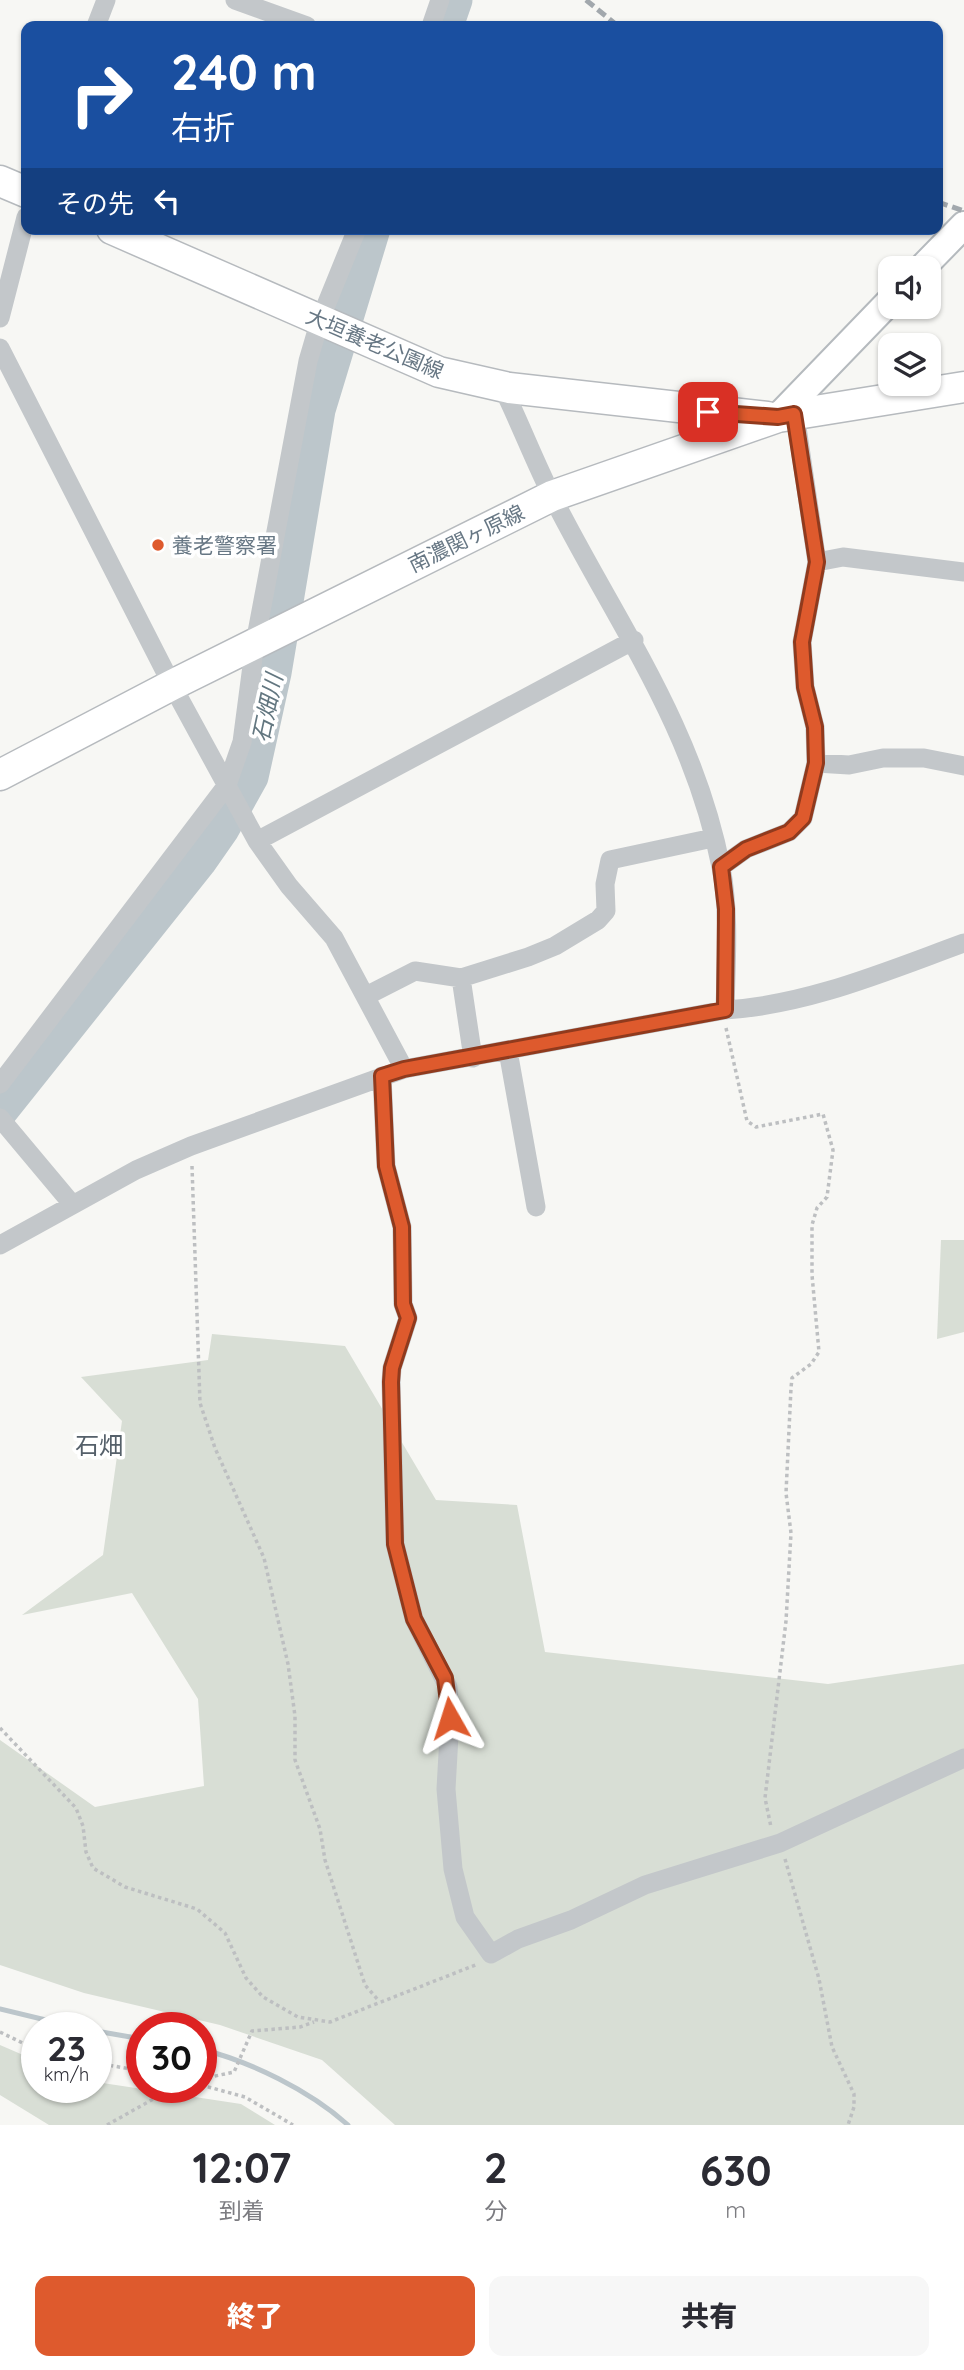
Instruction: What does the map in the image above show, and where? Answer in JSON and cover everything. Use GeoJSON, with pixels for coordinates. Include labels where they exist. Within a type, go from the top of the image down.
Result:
{"type":"FeatureCollection","features":[{"type":"Feature","properties":{"kind":"main road"},"geometry":{"type":"LineString","coordinates":[[0,181],[21,190]]}},
{"type":"Feature","properties":{"kind":"main road"},"geometry":{"type":"LineString","coordinates":[[934,256],[964,225]]}},
{"type":"Feature","properties":{"kind":"main road","name":"大垣養老公園線"},"geometry":{"type":"LineString","coordinates":[[126,235],[439,372],[509,388],[786,416]]}},
{"type":"Feature","properties":{"kind":"main road"},"geometry":{"type":"LineString","coordinates":[[786,416],[878,314]]}},
{"type":"Feature","properties":{"kind":"main road","name":"南濃関ヶ原線"},"geometry":{"type":"LineString","coordinates":[[0,775],[172,685],[552,496],[786,416],[964,387]]}},
{"type":"Feature","properties":{"kind":"street"},"geometry":{"type":"LineString","coordinates":[[98,21],[106,0]]}},
{"type":"Feature","properties":{"kind":"street"},"geometry":{"type":"LineString","coordinates":[[234,0],[271,6],[298,21]]}},
{"type":"Feature","properties":{"kind":"street"},"geometry":{"type":"LineString","coordinates":[[433,21],[440,0]]}},
{"type":"Feature","properties":{"kind":"street"},"geometry":{"type":"LineString","coordinates":[[0,318],[21,235]]}},
{"type":"Feature","properties":{"kind":"street"},"geometry":{"type":"LineString","coordinates":[[0,1084],[229,789],[242,742],[307,360],[331,325],[355,235]]}},
{"type":"Feature","properties":{"kind":"street"},"geometry":{"type":"LineString","coordinates":[[0,348],[172,685],[244,818],[289,886],[334,938],[404,1069]]}},
{"type":"Feature","properties":{"kind":"street"},"geometry":{"type":"LineString","coordinates":[[509,388],[508,399],[552,496],[634,640],[683,742],[699,785],[721,867],[726,909],[724,1011]]}},
{"type":"Feature","properties":{"kind":"street"},"geometry":{"type":"LineString","coordinates":[[721,867],[746,849],[789,832],[803,818],[816,763],[815,727],[805,687],[802,642],[817,562],[786,416]]}},
{"type":"Feature","properties":{"kind":"street"},"geometry":{"type":"LineString","coordinates":[[817,562],[843,557],[964,572]]}},
{"type":"Feature","properties":{"kind":"street"},"geometry":{"type":"LineString","coordinates":[[257,841],[634,640]]}},
{"type":"Feature","properties":{"kind":"street"},"geometry":{"type":"LineString","coordinates":[[816,763],[849,765],[883,758],[924,758],[964,766]]}},
{"type":"Feature","properties":{"kind":"street"},"geometry":{"type":"LineString","coordinates":[[366,996],[415,971],[461,978],[555,946],[606,911],[605,884],[610,860],[713,838]]}},
{"type":"Feature","properties":{"kind":"street"},"geometry":{"type":"LineString","coordinates":[[0,1245],[136,1170],[191,1146],[404,1069],[724,1011],[769,1007],[872,976],[964,943]]}},
{"type":"Feature","properties":{"kind":"street"},"geometry":{"type":"LineString","coordinates":[[461,978],[473,1058]]}},
{"type":"Feature","properties":{"kind":"street"},"geometry":{"type":"LineString","coordinates":[[508,1051],[536,1206]]}},
{"type":"Feature","properties":{"kind":"street"},"geometry":{"type":"LineString","coordinates":[[382,1076],[386,1166],[402,1227],[403,1304],[408,1318],[392,1368],[391,1382],[395,1544],[414,1619],[448,1687],[450,1718],[446,1789],[453,1869],[465,1917],[491,1954],[645,1885],[780,1843],[964,1758]]}},
{"type":"Feature","properties":{"kind":"street"},"geometry":{"type":"LineString","coordinates":[[5,1123],[72,1204]]}},
{"type":"Feature","properties":{"kind":"path"},"geometry":{"type":"LineString","coordinates":[[724,1011],[747,1121],[756,1127],[823,1114],[833,1150],[827,1197],[817,1208],[811,1225],[812,1275],[820,1352],[811,1364],[792,1378],[786,1493],[791,1533],[786,1621],[765,1798],[770,1826],[780,1843],[819,1979],[832,2047],[854,2094],[854,2107],[848,2125]]}},
{"type":"Feature","properties":{"kind":"path"},"geometry":{"type":"LineString","coordinates":[[191,1146],[200,1403],[215,1448],[264,1558],[288,1664],[295,1716],[295,1760],[320,1829],[325,1860],[365,1985],[379,2001]]}},
{"type":"Feature","properties":{"kind":"path"},"geometry":{"type":"LineString","coordinates":[[0,1728],[76,1808],[83,1826],[86,1852],[93,1868],[125,1887],[197,1909],[225,1933],[246,1978],[263,1997],[298,2017],[315,2022],[330,2022],[354,2014],[379,2001],[474,1967],[491,1954]]}},
{"type":"Feature","properties":{"kind":"path"},"geometry":{"type":"LineString","coordinates":[[217,2076],[234,2072],[252,2031],[300,2027],[315,2022]]}},
{"type":"Feature","properties":{"kind":"path"},"geometry":{"type":"LineString","coordinates":[[0,2032],[21,2042]]}},
{"type":"Feature","properties":{"kind":"path"},"geometry":{"type":"LineString","coordinates":[[217,2089],[245,2097],[293,2125]]}},
{"type":"Feature","properties":{"kind":"path"},"geometry":{"type":"LineString","coordinates":[[107,2125],[146,2103]]}},
{"type":"Feature","properties":{"kind":"shaded area"},"geometry":{"type":"Polygon","coordinates":[[[941,1240],[964,1240],[964,1332],[937,1339],[941,1240]]]}},
{"type":"Feature","properties":{"kind":"shaded area"},"geometry":{"type":"Polygon","coordinates":[[[212,1334],[345,1346],[436,1500],[517,1505],[545,1652],[828,1684],[964,1664],[964,2125],[395,2125],[322,2060],[217,2024],[217,2012],[165,2012],[84,1993],[0,1965],[0,1740],[95,1807],[204,1786],[198,1699],[132,1593],[22,1615],[103,1555],[122,1421],[81,1377],[208,1360],[212,1334]]]}},
{"type":"Feature","properties":{"kind":"shaded area"},"geometry":{"type":"Polygon","coordinates":[[[0,2045],[21,2054],[21,2103],[112,2103],[112,2084],[126,2087],[126,2103],[217,2103],[217,2100],[241,2104],[275,2125],[49,2125],[0,2095],[0,2045]]]}},
{"type":"Feature","properties":{"kind":"waterway","name":"石畑川"},"geometry":{"type":"LineString","coordinates":[[449,21],[456,0]]}},
{"type":"Feature","properties":{"kind":"waterway","name":"石畑川"},"geometry":{"type":"LineString","coordinates":[[0,1113],[200,862],[223,829],[252,777],[275,673],[319,410],[372,235]]}},
{"type":"Feature","properties":{"kind":"waterway"},"geometry":{"type":"LineString","coordinates":[[0,2009],[21,2014]]}},
{"type":"Feature","properties":{"kind":"waterway"},"geometry":{"type":"LineString","coordinates":[[112,2034],[126,2036]]}},
{"type":"Feature","properties":{"kind":"waterway"},"geometry":{"type":"LineString","coordinates":[[217,2054],[240,2061],[298,2089],[348,2125]]}},
{"type":"Feature","properties":{"kind":"railway"},"geometry":{"type":"LineString","coordinates":[[586,0],[612,21]]}},
{"type":"Feature","properties":{"kind":"railway"},"geometry":{"type":"LineString","coordinates":[[943,204],[964,211]]}},
{"type":"Feature","properties":{"kind":"place","name":"養老警察署"},"geometry":{"type":"Point","coordinates":[158,545]}},
{"type":"Feature","properties":{"kind":"district","name":"石畑"},"geometry":{"type":"Point","coordinates":[99,1445]}},
{"type":"Feature","properties":{"kind":"route"},"geometry":{"type":"LineString","coordinates":[[450,1718],[448,1687],[414,1619],[395,1544],[391,1478],[391,1382],[392,1368],[406,1332],[408,1318],[403,1304],[402,1227],[386,1166],[382,1076],[404,1069],[427,1067],[725,1010],[726,909],[721,867],[746,849],[789,832],[803,818],[816,763],[815,727],[805,687],[802,642],[817,562],[794,414],[778,417],[708,412]]}}]}
